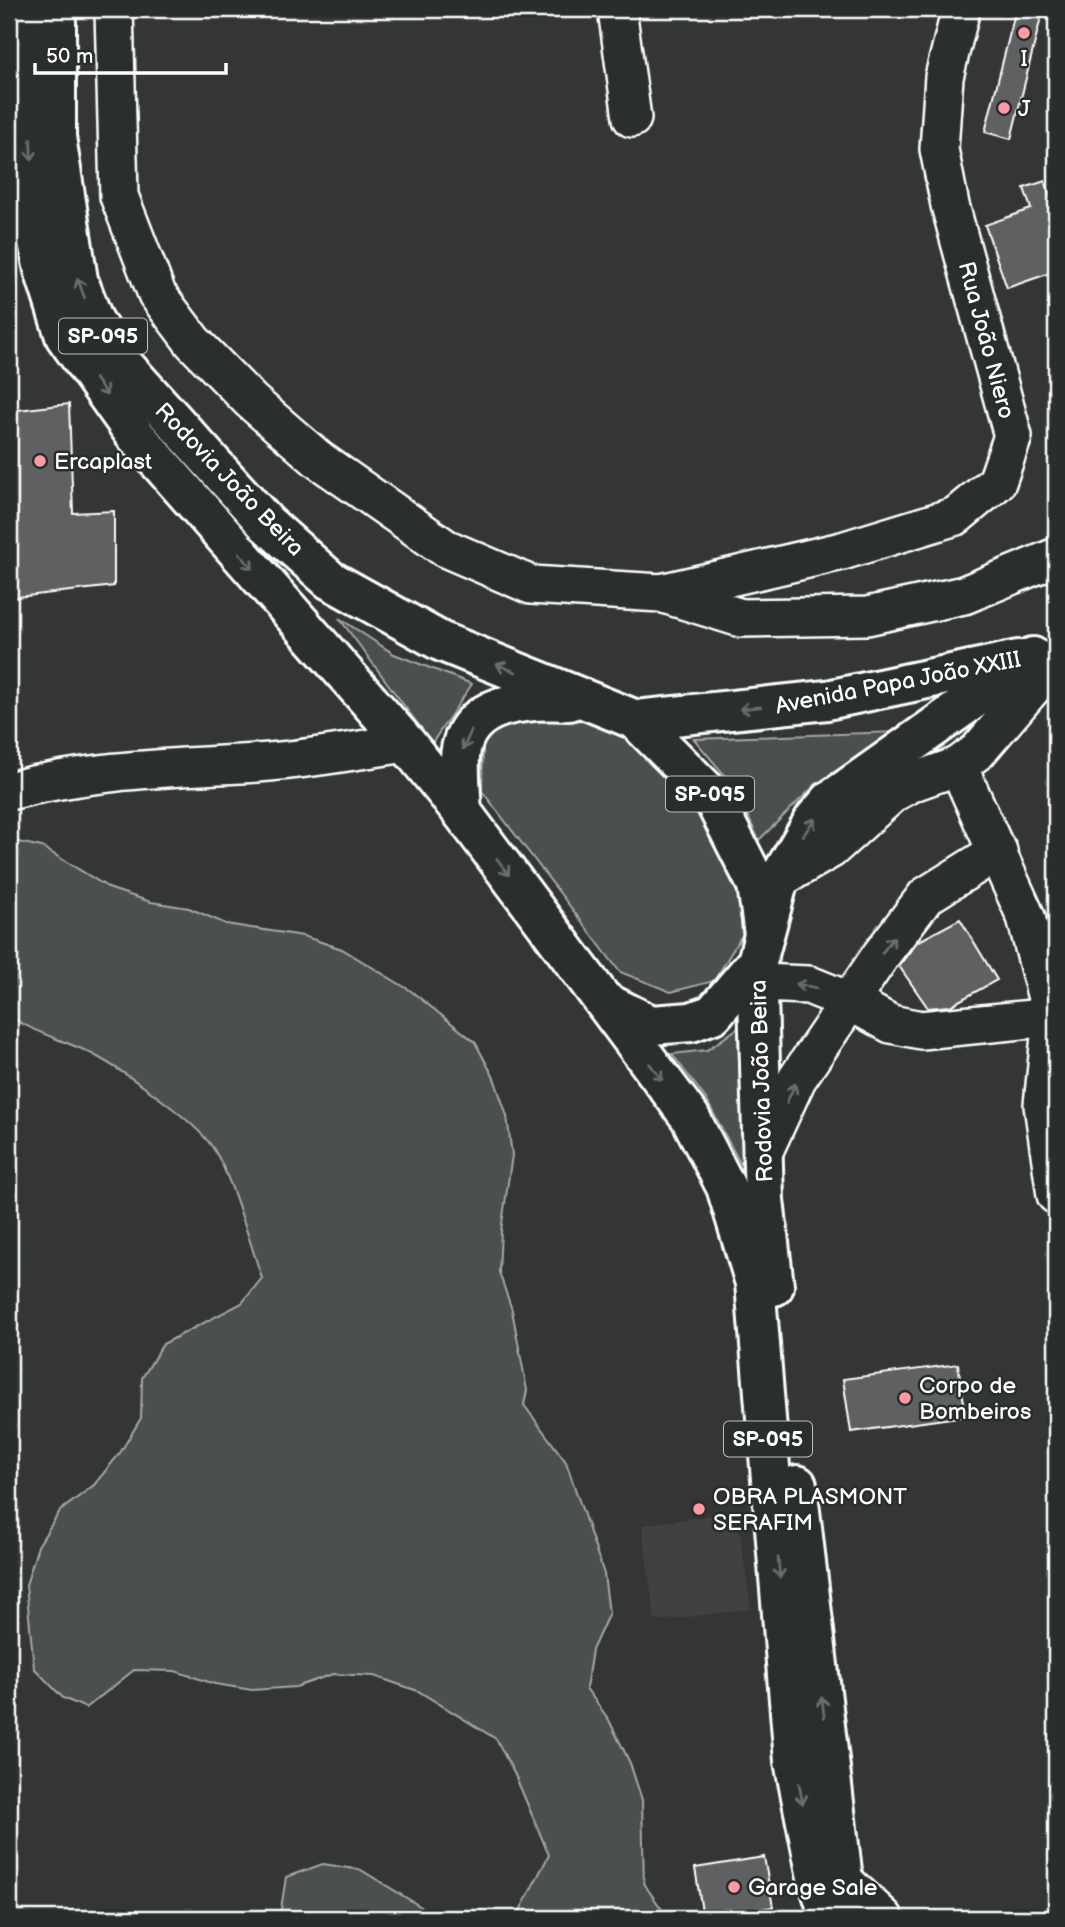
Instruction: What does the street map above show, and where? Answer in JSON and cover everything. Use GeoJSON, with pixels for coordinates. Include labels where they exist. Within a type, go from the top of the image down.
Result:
{"type":"FeatureCollection","features":[{"type":"Feature","properties":{"kind":"main road","name":"Rodovia João Beira"},"geometry":{"type":"LineString","coordinates":[[26,9],[33,218],[44,270],[65,337],[136,436],[405,743],[462,812],[599,999]]}},
{"type":"Feature","properties":{"kind":"main road","name":"Rodovia João Beira"},"geometry":{"type":"LineString","coordinates":[[56,9],[56,137],[78,280],[93,318],[112,352],[267,524],[330,580],[440,641],[636,720],[712,796],[757,886],[764,1200],[843,1880]]}},
{"type":"Feature","properties":{"kind":"main road","name":"Avenida Papa João XXIII"},"geometry":{"type":"LineString","coordinates":[[636,720],[827,700],[1049,655]]}},
{"type":"Feature","properties":{"kind":"main road","name":"Avenida Papa João XXIII"},"geometry":{"type":"LineString","coordinates":[[760,960],[779,879],[815,818],[830,801],[1049,655]]}},
{"type":"Feature","properties":{"kind":"main road"},"geometry":{"type":"LineString","coordinates":[[462,812],[460,754],[471,729],[494,708],[531,699],[592,703]]}},
{"type":"Feature","properties":{"kind":"main road"},"geometry":{"type":"LineString","coordinates":[[599,999],[651,1025],[691,1023],[713,1014],[760,960]]}},
{"type":"Feature","properties":{"kind":"main road","name":"SP-095"},"geometry":{"type":"LineString","coordinates":[[599,999],[690,1117],[726,1187],[755,1283],[794,1761],[817,1877],[830,1918]]}},
{"type":"Feature","properties":{"kind":"main road","name":"SP-095"},"geometry":{"type":"LineString","coordinates":[[843,1880],[858,1918]]}},
{"type":"Feature","properties":{"kind":"street"},"geometry":{"type":"LineString","coordinates":[[114,9],[119,196],[157,294],[193,342],[251,401],[319,460],[445,548],[531,585],[661,593],[741,618],[867,616],[964,595],[1056,557]]}},
{"type":"Feature","properties":{"kind":"street"},"geometry":{"type":"LineString","coordinates":[[617,9],[632,118]]}},
{"type":"Feature","properties":{"kind":"street","name":"Rua João Niero"},"geometry":{"type":"LineString","coordinates":[[661,593],[842,551],[956,516],[997,482],[1013,436],[950,205],[939,149],[944,78],[961,9]]}},
{"type":"Feature","properties":{"kind":"street"},"geometry":{"type":"LineString","coordinates":[[779,879],[831,849],[893,793],[913,782],[958,766],[978,751],[1049,655]]}},
{"type":"Feature","properties":{"kind":"street"},"geometry":{"type":"LineString","coordinates":[[9,792],[94,773],[176,765],[259,763],[405,743]]}},
{"type":"Feature","properties":{"kind":"street"},"geometry":{"type":"LineString","coordinates":[[958,766],[1026,917],[1052,1017],[1043,1105],[1056,1195]]}},
{"type":"Feature","properties":{"kind":"street"},"geometry":{"type":"LineString","coordinates":[[762,1155],[797,1079],[880,955],[926,896],[998,851]]}},
{"type":"Feature","properties":{"kind":"street"},"geometry":{"type":"LineString","coordinates":[[760,960],[808,985],[851,1002],[891,1024],[921,1030],[1052,1017]]}},
{"type":"Feature","properties":{"kind":"street"},"geometry":{"type":"LineString","coordinates":[[843,1880],[884,1918]]}},
{"type":"Feature","properties":{"kind":"shaded area"},"geometry":{"type":"Polygon","coordinates":[[[339,618],[394,654],[472,684],[432,743],[339,618]]]}},
{"type":"Feature","properties":{"kind":"shaded area"},"geometry":{"type":"Polygon","coordinates":[[[546,698],[647,743],[708,805],[738,879],[742,935],[714,981],[671,992],[620,972],[482,791],[483,745],[504,708],[546,698]]]}},
{"type":"Feature","properties":{"kind":"shaded area"},"geometry":{"type":"Polygon","coordinates":[[[895,732],[816,784],[759,840],[733,785],[694,739],[895,732]]]}},
{"type":"Feature","properties":{"kind":"shaded area"},"geometry":{"type":"Polygon","coordinates":[[[9,840],[42,847],[111,889],[151,902],[189,908],[226,924],[303,936],[342,949],[411,991],[475,1042],[494,1078],[507,1116],[512,1155],[501,1231],[499,1272],[512,1310],[527,1390],[524,1405],[566,1462],[604,1574],[609,1613],[592,1650],[586,1688],[609,1720],[630,1763],[642,1800],[644,1884],[668,1918],[516,1918],[549,1855],[515,1775],[496,1739],[418,1691],[374,1676],[333,1674],[296,1687],[252,1690],[215,1684],[175,1671],[134,1670],[86,1708],[63,1698],[34,1668],[26,1585],[38,1546],[60,1511],[94,1485],[120,1453],[141,1418],[142,1378],[163,1344],[242,1303],[262,1278],[227,1176],[213,1148],[203,1136],[170,1107],[110,1064],[9,1016],[15,978],[9,938],[9,840]]]}},
{"type":"Feature","properties":{"kind":"shaded area"},"geometry":{"type":"Polygon","coordinates":[[[738,1028],[743,1169],[706,1099],[672,1054],[707,1050],[738,1028]]]}},
{"type":"Feature","properties":{"kind":"shaded area"},"geometry":{"type":"Polygon","coordinates":[[[737,1512],[751,1609],[655,1621],[642,1525],[737,1512]]]}},
{"type":"Feature","properties":{"kind":"shaded area"},"geometry":{"type":"Polygon","coordinates":[[[323,1864],[361,1870],[439,1918],[282,1918],[280,1915],[286,1877],[323,1864]]]}},
{"type":"Feature","properties":{"kind":"building"},"geometry":{"type":"Polygon","coordinates":[[[1016,9],[1043,9],[1011,139],[985,132],[1016,9]]]}},
{"type":"Feature","properties":{"kind":"building"},"geometry":{"type":"Polygon","coordinates":[[[1045,181],[1056,213],[1056,271],[1007,288],[985,225],[1031,209],[1024,188],[1045,181]]]}},
{"type":"Feature","properties":{"kind":"building","name":"Ercaplast"},"geometry":{"type":"Polygon","coordinates":[[[69,404],[73,513],[114,511],[114,586],[9,598],[9,411],[69,404]]]}},
{"type":"Feature","properties":{"kind":"building"},"geometry":{"type":"Polygon","coordinates":[[[960,919],[997,980],[950,1006],[928,1008],[899,966],[917,942],[960,919]]]}},
{"type":"Feature","properties":{"kind":"building","name":"Corpo de Bombeiros"},"geometry":{"type":"Polygon","coordinates":[[[958,1364],[966,1416],[851,1432],[843,1379],[958,1364]]]}},
{"type":"Feature","properties":{"kind":"building","name":"Garage Sale"},"geometry":{"type":"Polygon","coordinates":[[[764,1857],[773,1907],[703,1917],[695,1868],[764,1857]]]}},
{"type":"Feature","properties":{"kind":"place","name":"I"},"geometry":{"type":"Point","coordinates":[1024,33]}},
{"type":"Feature","properties":{"kind":"place","name":"J"},"geometry":{"type":"Point","coordinates":[1004,108]}},
{"type":"Feature","properties":{"kind":"place","name":"Ercaplast"},"geometry":{"type":"Point","coordinates":[40,461]}},
{"type":"Feature","properties":{"kind":"place","name":"Corpo de Bombeiros"},"geometry":{"type":"Point","coordinates":[905,1398]}},
{"type":"Feature","properties":{"kind":"place","name":"OBRA PLASMONT SERAFIM"},"geometry":{"type":"Point","coordinates":[699,1509]}},
{"type":"Feature","properties":{"kind":"place","name":"Garage Sale"},"geometry":{"type":"Point","coordinates":[734,1887]}}]}
